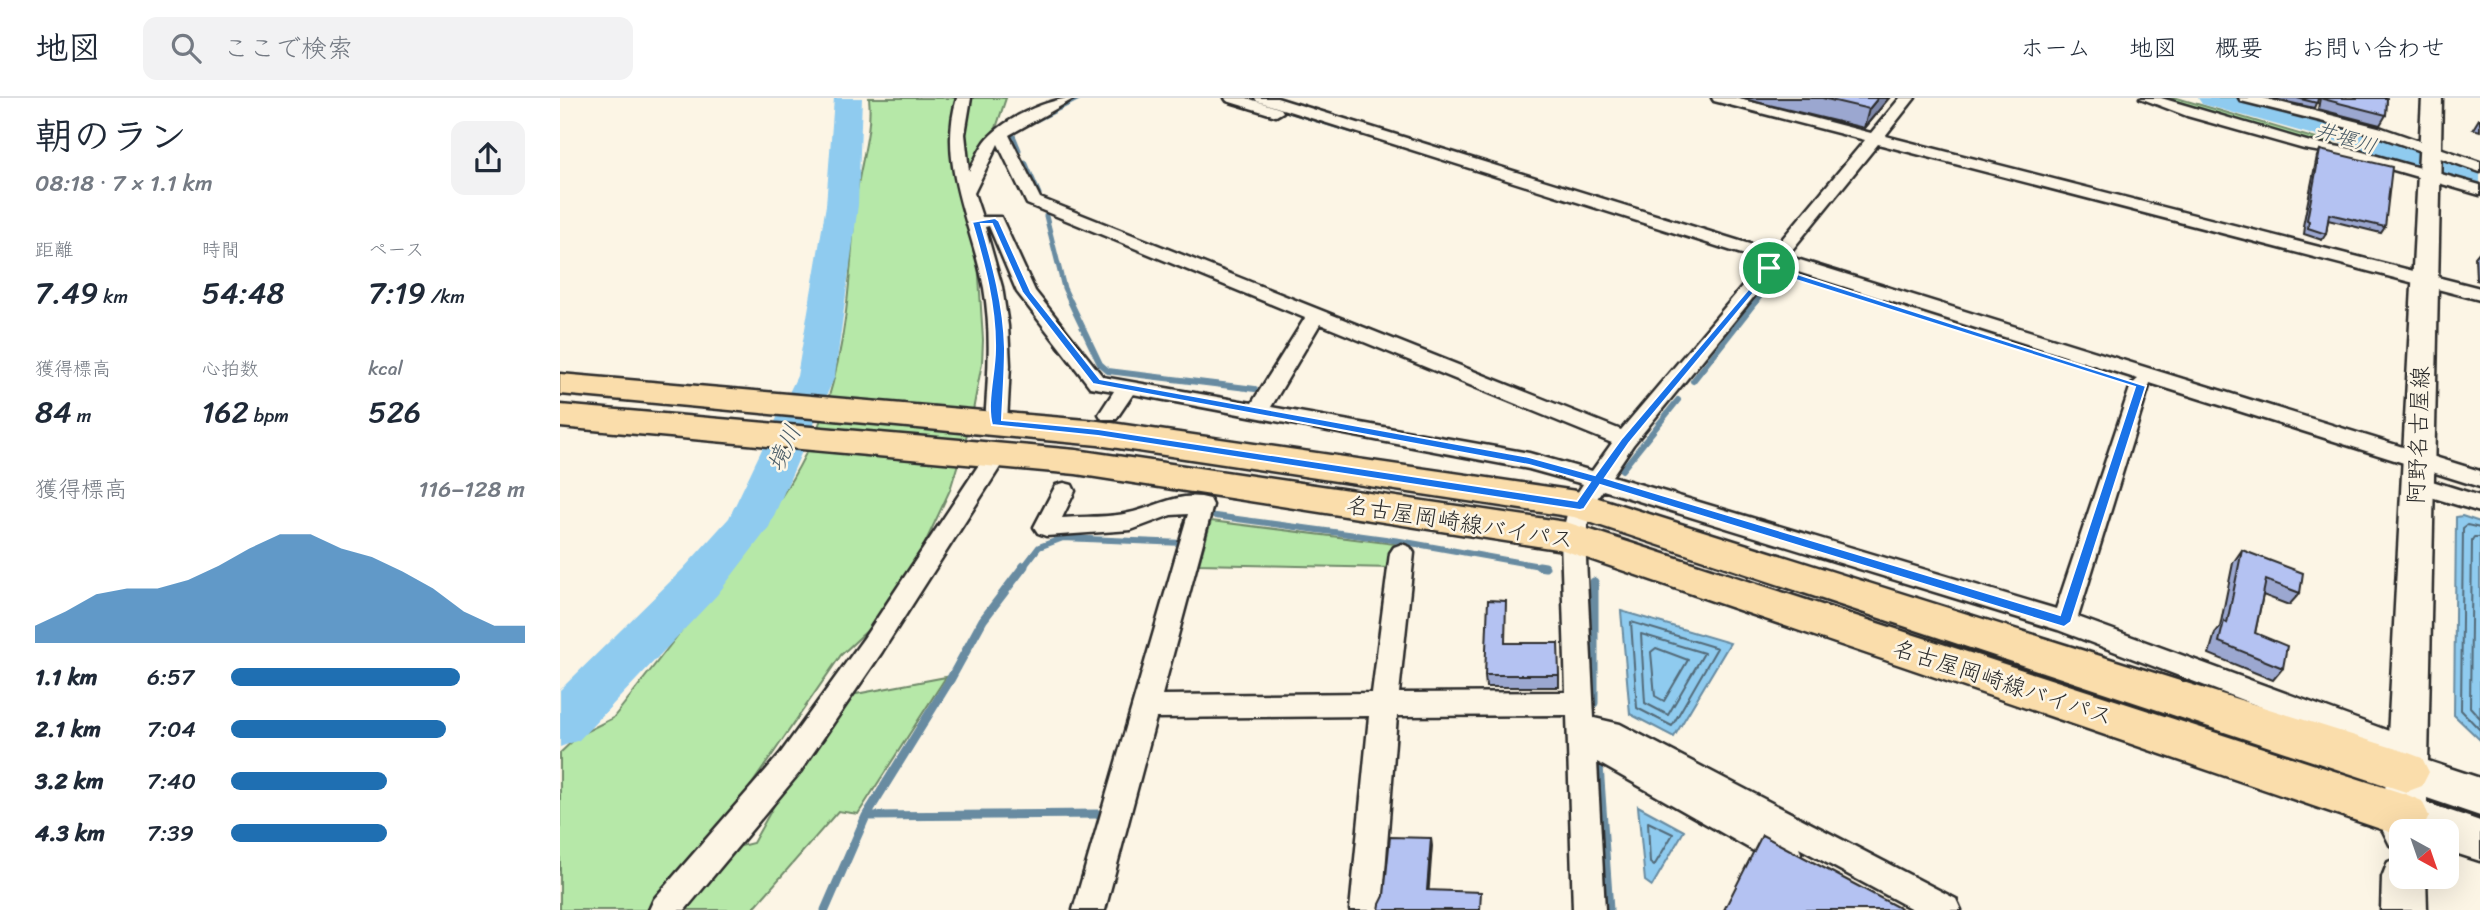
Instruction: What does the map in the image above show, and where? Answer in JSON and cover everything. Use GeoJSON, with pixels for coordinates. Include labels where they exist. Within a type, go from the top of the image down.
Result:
{"type":"FeatureCollection","features":[{"type":"Feature","properties":{"kind":"main road","name":"阿野名古屋線"},"geometry":{"type":"LineString","coordinates":[[2405,819],[2432,98]]}},
{"type":"Feature","properties":{"kind":"main road","name":"名古屋岡崎線バイパス"},"geometry":{"type":"LineString","coordinates":[[569,401],[981,438],[1090,464],[1584,508],[2406,761]]}},
{"type":"Feature","properties":{"kind":"main road","name":"名古屋岡崎線バイパス"},"geometry":{"type":"LineString","coordinates":[[1584,508],[2392,819]]}},
{"type":"Feature","properties":{"kind":"main road"},"geometry":{"type":"LineString","coordinates":[[2406,761],[2480,797]]}},
{"type":"Feature","properties":{"kind":"main road"},"geometry":{"type":"LineString","coordinates":[[2459,836],[2480,841]]}},
{"type":"Feature","properties":{"kind":"main road"},"geometry":{"type":"LineString","coordinates":[[2404,889],[2404,910]]}},
{"type":"Feature","properties":{"kind":"street"},"geometry":{"type":"LineString","coordinates":[[666,910],[790,763],[873,645],[981,438],[1000,348],[990,268],[959,163],[956,120],[964,98]]}},
{"type":"Feature","properties":{"kind":"street"},"geometry":{"type":"LineString","coordinates":[[966,192],[992,142],[1006,129],[1068,98]]}},
{"type":"Feature","properties":{"kind":"street"},"geometry":{"type":"LineString","coordinates":[[1232,98],[1772,264],[2141,386],[2417,472],[2480,480]]}},
{"type":"Feature","properties":{"kind":"street"},"geometry":{"type":"LineString","coordinates":[[1262,98],[2417,472],[2480,504]]}},
{"type":"Feature","properties":{"kind":"street"},"geometry":{"type":"LineString","coordinates":[[1719,98],[2480,294]]}},
{"type":"Feature","properties":{"kind":"street"},"geometry":{"type":"LineString","coordinates":[[1589,910],[1582,726],[1584,508],[1625,440],[1908,98]]}},
{"type":"Feature","properties":{"kind":"street"},"geometry":{"type":"LineString","coordinates":[[2147,98],[2309,146],[2428,163],[2480,167]]}},
{"type":"Feature","properties":{"kind":"street"},"geometry":{"type":"LineString","coordinates":[[2183,98],[2353,146],[2428,163]]}},
{"type":"Feature","properties":{"kind":"street"},"geometry":{"type":"LineString","coordinates":[[2246,98],[2377,131],[2428,163],[2480,190]]}},
{"type":"Feature","properties":{"kind":"street"},"geometry":{"type":"LineString","coordinates":[[1001,134],[1033,201],[1625,440]]}},
{"type":"Feature","properties":{"kind":"street"},"geometry":{"type":"LineString","coordinates":[[976,222],[995,221],[1026,292],[1097,382],[1529,461],[1584,508],[2064,622],[2406,761]]}},
{"type":"Feature","properties":{"kind":"street"},"geometry":{"type":"LineString","coordinates":[[1258,411],[1315,316]]}},
{"type":"Feature","properties":{"kind":"street"},"geometry":{"type":"LineString","coordinates":[[2064,622],[2141,386]]}},
{"type":"Feature","properties":{"kind":"street"},"geometry":{"type":"LineString","coordinates":[[1109,414],[1128,387]]}},
{"type":"Feature","properties":{"kind":"street"},"geometry":{"type":"LineString","coordinates":[[1064,491],[1046,527],[1131,522],[1168,508],[1202,505],[1089,910]]}},
{"type":"Feature","properties":{"kind":"street"},"geometry":{"type":"LineString","coordinates":[[1366,910],[1384,704],[1402,553]]}},
{"type":"Feature","properties":{"kind":"street"},"geometry":{"type":"LineString","coordinates":[[1146,707],[1384,704],[1582,726],[1610,732],[1945,910]]}},
{"type":"Feature","properties":{"kind":"street"},"geometry":{"type":"LineString","coordinates":[[1582,726],[1623,763],[1891,910]]}},
{"type":"Feature","properties":{"kind":"green space"},"geometry":{"type":"Polygon","coordinates":[[[869,98],[958,98],[951,124],[955,173],[978,260],[983,340],[982,363],[971,421],[950,490],[919,556],[886,613],[841,655],[710,845],[656,910],[560,910],[560,753],[579,735],[613,718],[776,505],[817,430],[834,379],[843,331],[856,194],[869,125],[869,98]]]}},
{"type":"Feature","properties":{"kind":"green space"},"geometry":{"type":"Polygon","coordinates":[[[969,98],[1006,98],[995,131],[967,182],[960,119],[969,98]]]}},
{"type":"Feature","properties":{"kind":"green space"},"geometry":{"type":"Polygon","coordinates":[[[2158,98],[2177,98],[2371,155],[2313,143],[2158,98]]]}},
{"type":"Feature","properties":{"kind":"green space"},"geometry":{"type":"Polygon","coordinates":[[[2218,98],[2238,98],[2375,134],[2373,140],[2218,98]]]}},
{"type":"Feature","properties":{"kind":"green space"},"geometry":{"type":"Polygon","coordinates":[[[1211,521],[1395,544],[1393,568],[1199,564],[1211,521]]]}},
{"type":"Feature","properties":{"kind":"green space"},"geometry":{"type":"Polygon","coordinates":[[[946,677],[858,814],[838,811],[752,910],[680,910],[729,849],[753,843],[787,782],[851,695],[946,677]]]}},
{"type":"Feature","properties":{"kind":"water"},"geometry":{"type":"Polygon","coordinates":[[[2462,516],[2480,522],[2480,740],[2454,715],[2456,517],[2462,516]]]}},
{"type":"Feature","properties":{"kind":"water"},"geometry":{"type":"Polygon","coordinates":[[[1621,611],[1730,643],[1674,737],[1630,714],[1621,611]]]}},
{"type":"Feature","properties":{"kind":"water"},"geometry":{"type":"Polygon","coordinates":[[[1638,806],[1684,831],[1652,886],[1645,881],[1638,806]]]}},
{"type":"Feature","properties":{"kind":"building"},"geometry":{"type":"Polygon","coordinates":[[[1822,98],[1878,98],[1869,109],[1822,98]]]}},
{"type":"Feature","properties":{"kind":"building"},"geometry":{"type":"Polygon","coordinates":[[[2297,98],[2318,98],[2317,103],[2297,98]]]}},
{"type":"Feature","properties":{"kind":"building"},"geometry":{"type":"Polygon","coordinates":[[[2387,98],[2386,115],[2323,99],[2387,98]]]}},
{"type":"Feature","properties":{"kind":"building"},"geometry":{"type":"Polygon","coordinates":[[[2320,150],[2392,167],[2385,227],[2329,214],[2326,234],[2308,228],[2307,220],[2320,150]]]}},
{"type":"Feature","properties":{"kind":"building"},"geometry":{"type":"Polygon","coordinates":[[[2242,550],[2303,573],[2300,593],[2266,580],[2255,633],[2287,646],[2283,668],[2219,642],[2224,621],[2227,623],[2242,550]]]}},
{"type":"Feature","properties":{"kind":"building"},"geometry":{"type":"Polygon","coordinates":[[[1488,600],[1506,601],[1505,643],[1558,643],[1559,675],[1485,675],[1488,600]]]}},
{"type":"Feature","properties":{"kind":"building"},"geometry":{"type":"Polygon","coordinates":[[[1762,835],[1903,910],[1724,910],[1762,835]]]}},
{"type":"Feature","properties":{"kind":"building"},"geometry":{"type":"Polygon","coordinates":[[[1390,837],[1431,838],[1427,890],[1481,892],[1480,910],[1379,910],[1384,896],[1390,837]]]}},
{"type":"Feature","properties":{"kind":"waterway","name":"境川"},"geometry":{"type":"LineString","coordinates":[[560,724],[700,582],[747,527],[816,376],[842,205],[848,98]]}},
{"type":"Feature","properties":{"kind":"waterway"},"geometry":{"type":"LineString","coordinates":[[1036,120],[1079,98]]}},
{"type":"Feature","properties":{"kind":"waterway"},"geometry":{"type":"LineString","coordinates":[[1247,98],[1352,131]]}},
{"type":"Feature","properties":{"kind":"waterway","name":"井堰川"},"geometry":{"type":"LineString","coordinates":[[2212,98],[2352,137],[2480,179]]}},
{"type":"Feature","properties":{"kind":"waterway"},"geometry":{"type":"LineString","coordinates":[[1019,128],[1012,133],[1019,150]]}},
{"type":"Feature","properties":{"kind":"waterway"},"geometry":{"type":"LineString","coordinates":[[1025,162],[1039,194]]}},
{"type":"Feature","properties":{"kind":"waterway"},"geometry":{"type":"LineString","coordinates":[[1046,216],[1064,288],[1071,303]]}},
{"type":"Feature","properties":{"kind":"waterway"},"geometry":{"type":"LineString","coordinates":[[1755,303],[1777,275]]}},
{"type":"Feature","properties":{"kind":"waterway"},"geometry":{"type":"LineString","coordinates":[[1070,301],[1100,364],[1108,371],[1255,389]]}},
{"type":"Feature","properties":{"kind":"waterway"},"geometry":{"type":"LineString","coordinates":[[1693,381],[1756,301]]}},
{"type":"Feature","properties":{"kind":"waterway"},"geometry":{"type":"LineString","coordinates":[[1622,470],[1678,400]]}},
{"type":"Feature","properties":{"kind":"waterway"},"geometry":{"type":"LineString","coordinates":[[1215,516],[1400,541],[1545,567],[1539,566]]}},
{"type":"Feature","properties":{"kind":"waterway"},"geometry":{"type":"LineString","coordinates":[[1023,568],[1039,547],[1063,538],[1183,543],[1184,539]]}},
{"type":"Feature","properties":{"kind":"waterway"},"geometry":{"type":"LineString","coordinates":[[866,816],[950,680],[983,620],[1024,566]]}},
{"type":"Feature","properties":{"kind":"waterway"},"geometry":{"type":"LineString","coordinates":[[1594,582],[1594,703]]}},
{"type":"Feature","properties":{"kind":"waterway"},"geometry":{"type":"LineString","coordinates":[[1599,765],[1609,910]]}},
{"type":"Feature","properties":{"kind":"waterway"},"geometry":{"type":"LineString","coordinates":[[866,816],[1101,814]]}},
{"type":"Feature","properties":{"kind":"waterway"},"geometry":{"type":"LineString","coordinates":[[825,910],[866,816]]}},
{"type":"Feature","properties":{"kind":"route"},"geometry":{"type":"LineString","coordinates":[[1769,268],[1625,440],[1598,480],[1529,461],[1097,382],[1026,292],[995,221],[976,222],[990,268],[996,306],[1000,348],[996,423],[1098,433],[1580,506],[1598,480],[2064,622],[2141,386],[1769,268]]}}]}
